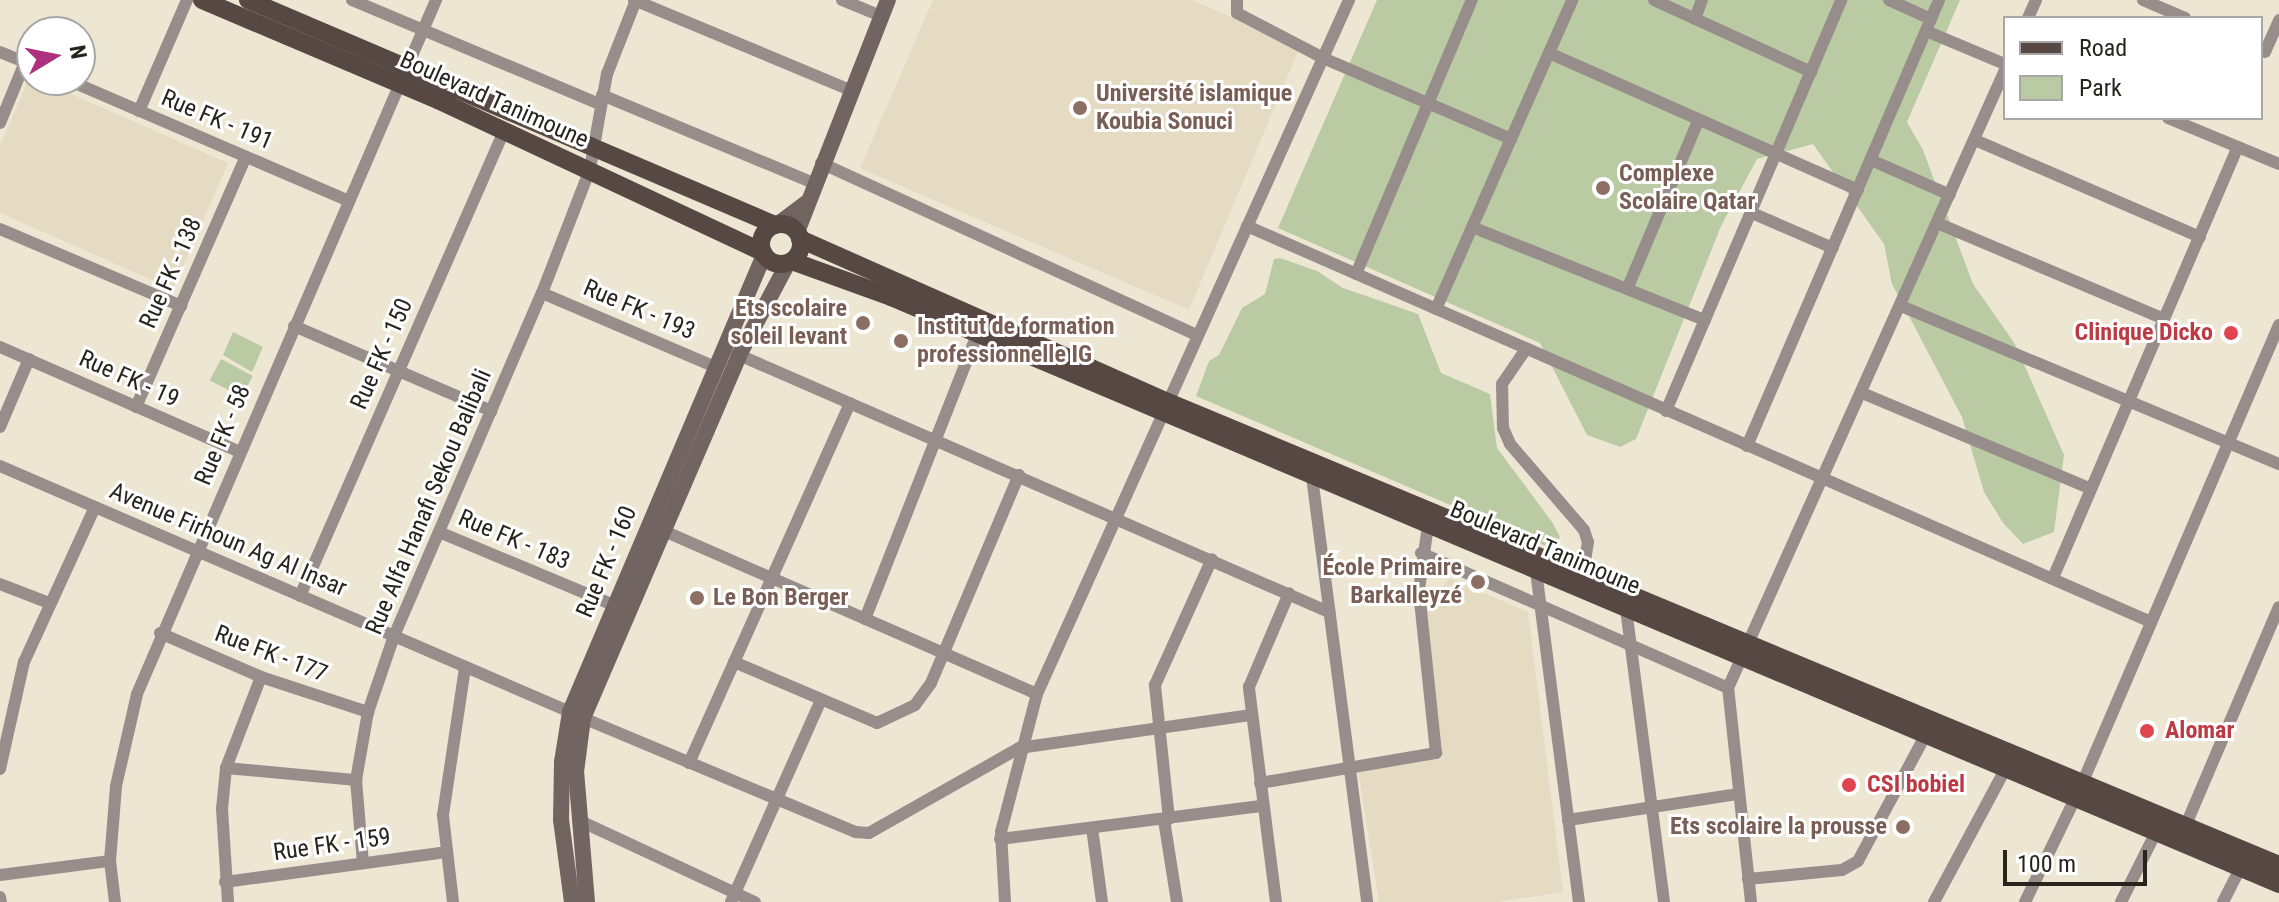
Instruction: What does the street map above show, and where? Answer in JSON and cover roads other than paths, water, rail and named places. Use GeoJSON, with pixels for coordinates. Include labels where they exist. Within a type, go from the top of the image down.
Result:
{"type":"FeatureCollection","features":[{"type":"Feature","properties":{"kind":"main road","name":"Boulevard Tanimoune"},"geometry":{"type":"LineString","coordinates":[[202,0],[402,77],[593,161],[764,253]]}},
{"type":"Feature","properties":{"kind":"main road","name":"Boulevard Tanimoune"},"geometry":{"type":"LineString","coordinates":[[248,0],[504,131],[776,225]]}},
{"type":"Feature","properties":{"kind":"main road"},"geometry":{"type":"LineString","coordinates":[[807,202],[765,233],[764,253],[775,263],[790,262],[813,183],[888,0]]}},
{"type":"Feature","properties":{"kind":"main road"},"geometry":{"type":"LineString","coordinates":[[776,225],[799,236]]}},
{"type":"Feature","properties":{"kind":"main road","name":"Boulevard Tanimoune"},"geometry":{"type":"LineString","coordinates":[[799,236],[1312,477],[1626,609],[1743,649],[2078,792],[2156,832],[2279,884]]}},
{"type":"Feature","properties":{"kind":"main road","name":"Rue FK - 160"},"geometry":{"type":"LineString","coordinates":[[572,902],[561,820],[577,715],[616,606],[764,253]]}},
{"type":"Feature","properties":{"kind":"main road","name":"Boulevard Tanimoune"},"geometry":{"type":"LineString","coordinates":[[790,262],[1583,574],[1926,734],[2006,768],[2185,827],[2279,865]]}},
{"type":"Feature","properties":{"kind":"main road","name":"Rue FK - 160"},"geometry":{"type":"LineString","coordinates":[[577,715],[664,531],[739,355],[790,262]]}},
{"type":"Feature","properties":{"kind":"main road","name":"Rue FK - 160"},"geometry":{"type":"LineString","coordinates":[[572,738],[587,902]]}},
{"type":"Feature","properties":{"kind":"street"},"geometry":{"type":"LineString","coordinates":[[139,111],[187,0]]}},
{"type":"Feature","properties":{"kind":"street"},"geometry":{"type":"LineString","coordinates":[[352,0],[813,183]]}},
{"type":"Feature","properties":{"kind":"street","name":"Rue FK - 58"},"geometry":{"type":"LineString","coordinates":[[115,902],[110,861],[124,739],[160,633],[436,0]]}},
{"type":"Feature","properties":{"kind":"street"},"geometry":{"type":"LineString","coordinates":[[635,0],[850,90]]}},
{"type":"Feature","properties":{"kind":"street","name":"Rue Alfa Hanafi Sekou Balibali"},"geometry":{"type":"LineString","coordinates":[[363,863],[356,780],[368,712],[394,636],[542,293],[593,161],[601,100],[635,0]]}},
{"type":"Feature","properties":{"kind":"street"},"geometry":{"type":"LineString","coordinates":[[842,0],[881,16]]}},
{"type":"Feature","properties":{"kind":"street"},"geometry":{"type":"LineString","coordinates":[[1237,0],[1237,13],[1323,58],[1511,139]]}},
{"type":"Feature","properties":{"kind":"street"},"geometry":{"type":"LineString","coordinates":[[1005,902],[1000,839],[1019,748],[1037,694],[1349,0]]}},
{"type":"Feature","properties":{"kind":"street"},"geometry":{"type":"LineString","coordinates":[[1356,274],[1472,0]]}},
{"type":"Feature","properties":{"kind":"street"},"geometry":{"type":"LineString","coordinates":[[1436,309],[1572,0]]}},
{"type":"Feature","properties":{"kind":"street"},"geometry":{"type":"LineString","coordinates":[[1654,0],[1811,72]]}},
{"type":"Feature","properties":{"kind":"street"},"geometry":{"type":"LineString","coordinates":[[1695,19],[1702,0]]}},
{"type":"Feature","properties":{"kind":"street"},"geometry":{"type":"LineString","coordinates":[[1666,411],[1841,0]]}},
{"type":"Feature","properties":{"kind":"street"},"geometry":{"type":"LineString","coordinates":[[1889,0],[2003,66]]}},
{"type":"Feature","properties":{"kind":"street"},"geometry":{"type":"LineString","coordinates":[[1747,446],[1939,0]]}},
{"type":"Feature","properties":{"kind":"street"},"geometry":{"type":"LineString","coordinates":[[2143,0],[2180,16]]}},
{"type":"Feature","properties":{"kind":"street"},"geometry":{"type":"LineString","coordinates":[[2279,20],[2263,51],[2279,58]]}},
{"type":"Feature","properties":{"kind":"street"},"geometry":{"type":"LineString","coordinates":[[1549,53],[1858,190]]}},
{"type":"Feature","properties":{"kind":"street"},"geometry":{"type":"LineString","coordinates":[[1751,902],[1728,688],[1743,649],[1824,480],[2003,72]]}},
{"type":"Feature","properties":{"kind":"street"},"geometry":{"type":"LineString","coordinates":[[0,123],[16,90]]}},
{"type":"Feature","properties":{"kind":"street","name":"Rue FK - 191"},"geometry":{"type":"LineString","coordinates":[[96,92],[349,201]]}},
{"type":"Feature","properties":{"kind":"street"},"geometry":{"type":"LineString","coordinates":[[2173,120],[2279,164]]}},
{"type":"Feature","properties":{"kind":"street"},"geometry":{"type":"LineString","coordinates":[[1628,287],[1698,121]]}},
{"type":"Feature","properties":{"kind":"street","name":"Rue FK - 150"},"geometry":{"type":"LineString","coordinates":[[300,596],[504,131]]}},
{"type":"Feature","properties":{"kind":"street"},"geometry":{"type":"LineString","coordinates":[[1975,140],[2200,237]]}},
{"type":"Feature","properties":{"kind":"street"},"geometry":{"type":"LineString","coordinates":[[2053,578],[2238,147]]}},
{"type":"Feature","properties":{"kind":"street","name":"Rue FK - 138"},"geometry":{"type":"LineString","coordinates":[[136,407],[246,157]]}},
{"type":"Feature","properties":{"kind":"street"},"geometry":{"type":"LineString","coordinates":[[1871,160],[1950,195]]}},
{"type":"Feature","properties":{"kind":"street"},"geometry":{"type":"LineString","coordinates":[[821,163],[1197,335]]}},
{"type":"Feature","properties":{"kind":"street"},"geometry":{"type":"LineString","coordinates":[[1752,213],[1833,248]]}},
{"type":"Feature","properties":{"kind":"street"},"geometry":{"type":"LineString","coordinates":[[1937,223],[2164,319]]}},
{"type":"Feature","properties":{"kind":"street"},"geometry":{"type":"LineString","coordinates":[[1247,226],[2151,622]]}},
{"type":"Feature","properties":{"kind":"street"},"geometry":{"type":"LineString","coordinates":[[1472,227],[1705,320]]}},
{"type":"Feature","properties":{"kind":"street"},"geometry":{"type":"LineString","coordinates":[[0,229],[181,306]]}},
{"type":"Feature","properties":{"kind":"street","name":"Rue FK - 193"},"geometry":{"type":"LineString","coordinates":[[542,293],[718,368]]}},
{"type":"Feature","properties":{"kind":"street"},"geometry":{"type":"LineString","coordinates":[[1901,306],[2279,464]]}},
{"type":"Feature","properties":{"kind":"street"},"geometry":{"type":"LineString","coordinates":[[2025,902],[2078,792],[2279,325]]}},
{"type":"Feature","properties":{"kind":"street"},"geometry":{"type":"LineString","coordinates":[[294,326],[491,411]]}},
{"type":"Feature","properties":{"kind":"street"},"geometry":{"type":"LineString","coordinates":[[865,619],[977,335]]}},
{"type":"Feature","properties":{"kind":"street","name":"Rue FK - 19"},"geometry":{"type":"LineString","coordinates":[[0,347],[240,452]]}},
{"type":"Feature","properties":{"kind":"street"},"geometry":{"type":"LineString","coordinates":[[1526,349],[1502,384],[1503,428],[1510,444],[1584,530],[1588,542],[1583,574]]}},
{"type":"Feature","properties":{"kind":"street"},"geometry":{"type":"LineString","coordinates":[[739,355],[1116,516],[1329,612]]}},
{"type":"Feature","properties":{"kind":"street"},"geometry":{"type":"LineString","coordinates":[[2265,357],[2279,363]]}},
{"type":"Feature","properties":{"kind":"street"},"geometry":{"type":"LineString","coordinates":[[0,427],[29,359]]}},
{"type":"Feature","properties":{"kind":"street"},"geometry":{"type":"LineString","coordinates":[[1862,393],[2091,489]]}},
{"type":"Feature","properties":{"kind":"street"},"geometry":{"type":"LineString","coordinates":[[689,763],[850,403]]}},
{"type":"Feature","properties":{"kind":"street","name":"Avenue Firhoun Ag Al Insar"},"geometry":{"type":"LineString","coordinates":[[0,466],[856,832],[883,830],[1019,748]]}},
{"type":"Feature","properties":{"kind":"street"},"geometry":{"type":"LineString","coordinates":[[734,662],[877,723],[921,700],[1019,475]]}},
{"type":"Feature","properties":{"kind":"street"},"geometry":{"type":"LineString","coordinates":[[1312,477],[1367,902]]}},
{"type":"Feature","properties":{"kind":"street"},"geometry":{"type":"LineString","coordinates":[[0,769],[24,662],[95,507]]}},
{"type":"Feature","properties":{"kind":"street"},"geometry":{"type":"LineString","coordinates":[[1260,783],[1436,753],[1421,628],[1421,553],[1428,525]]}},
{"type":"Feature","properties":{"kind":"street"},"geometry":{"type":"LineString","coordinates":[[664,531],[1037,694]]}},
{"type":"Feature","properties":{"kind":"street","name":"Rue FK - 183"},"geometry":{"type":"LineString","coordinates":[[439,532],[616,606]]}},
{"type":"Feature","properties":{"kind":"street"},"geometry":{"type":"LineString","coordinates":[[1421,553],[1728,688]]}},
{"type":"Feature","properties":{"kind":"street"},"geometry":{"type":"LineString","coordinates":[[1177,902],[1166,819],[1155,685],[1212,559]]}},
{"type":"Feature","properties":{"kind":"street"},"geometry":{"type":"LineString","coordinates":[[1536,571],[1579,902]]}},
{"type":"Feature","properties":{"kind":"street"},"geometry":{"type":"LineString","coordinates":[[0,584],[49,603]]}},
{"type":"Feature","properties":{"kind":"street"},"geometry":{"type":"LineString","coordinates":[[1276,902],[1249,687],[1289,593]]}},
{"type":"Feature","properties":{"kind":"street"},"geometry":{"type":"LineString","coordinates":[[2185,827],[2279,607]]}},
{"type":"Feature","properties":{"kind":"street"},"geometry":{"type":"LineString","coordinates":[[1626,609],[1664,902]]}},
{"type":"Feature","properties":{"kind":"street","name":"Rue FK - 177"},"geometry":{"type":"LineString","coordinates":[[160,633],[261,677],[368,712]]}},
{"type":"Feature","properties":{"kind":"street"},"geometry":{"type":"LineString","coordinates":[[453,902],[446,852],[446,770],[465,667]]}},
{"type":"Feature","properties":{"kind":"street"},"geometry":{"type":"LineString","coordinates":[[228,902],[225,882],[226,768],[261,677]]}},
{"type":"Feature","properties":{"kind":"street"},"geometry":{"type":"LineString","coordinates":[[733,897],[821,700]]}},
{"type":"Feature","properties":{"kind":"street"},"geometry":{"type":"LineString","coordinates":[[1019,748],[1252,715]]}},
{"type":"Feature","properties":{"kind":"street"},"geometry":{"type":"LineString","coordinates":[[1748,879],[1842,870],[1858,861],[1926,734]]}},
{"type":"Feature","properties":{"kind":"street"},"geometry":{"type":"LineString","coordinates":[[226,768],[356,780]]}},
{"type":"Feature","properties":{"kind":"street"},"geometry":{"type":"LineString","coordinates":[[1934,902],[2006,768]]}},
{"type":"Feature","properties":{"kind":"street"},"geometry":{"type":"LineString","coordinates":[[1568,820],[1737,794]]}},
{"type":"Feature","properties":{"kind":"street"},"geometry":{"type":"LineString","coordinates":[[1000,839],[1263,806]]}},
{"type":"Feature","properties":{"kind":"street"},"geometry":{"type":"LineString","coordinates":[[578,820],[733,897],[755,902]]}},
{"type":"Feature","properties":{"kind":"street"},"geometry":{"type":"LineString","coordinates":[[1092,828],[1102,902]]}},
{"type":"Feature","properties":{"kind":"street"},"geometry":{"type":"LineString","coordinates":[[2121,902],[2156,832]]}},
{"type":"Feature","properties":{"kind":"street","name":"Rue FK - 159"},"geometry":{"type":"LineString","coordinates":[[225,882],[446,852]]}},
{"type":"Feature","properties":{"kind":"street"},"geometry":{"type":"LineString","coordinates":[[0,875],[110,861]]}},
{"type":"Feature","properties":{"kind":"street"},"geometry":{"type":"LineString","coordinates":[[2223,902],[2240,869]]}},
{"type":"Feature","properties":{"kind":"place","name":"Université islamique Koubia Sonuci"},"geometry":{"type":"Point","coordinates":[1080,108]}},
{"type":"Feature","properties":{"kind":"place","name":"Complexe Scolaire Qatar"},"geometry":{"type":"Point","coordinates":[1603,188]}},
{"type":"Feature","properties":{"kind":"place","name":"Ets scolaire soleil levant"},"geometry":{"type":"Point","coordinates":[863,323]}},
{"type":"Feature","properties":{"kind":"place","name":"Clinique Dicko"},"geometry":{"type":"Point","coordinates":[2231,333]}},
{"type":"Feature","properties":{"kind":"place","name":"Institut de formation professionnelle IG"},"geometry":{"type":"Point","coordinates":[901,341]}},
{"type":"Feature","properties":{"kind":"place","name":"École Primaire Barkalleyzé"},"geometry":{"type":"Point","coordinates":[1478,582]}},
{"type":"Feature","properties":{"kind":"place","name":"Le Bon Berger"},"geometry":{"type":"Point","coordinates":[697,598]}},
{"type":"Feature","properties":{"kind":"place","name":"Alomar"},"geometry":{"type":"Point","coordinates":[2147,731]}},
{"type":"Feature","properties":{"kind":"place","name":"CSI bobiel"},"geometry":{"type":"Point","coordinates":[1849,785]}},
{"type":"Feature","properties":{"kind":"place","name":"Ets scolaire la prousse"},"geometry":{"type":"Point","coordinates":[1903,827]}}]}
